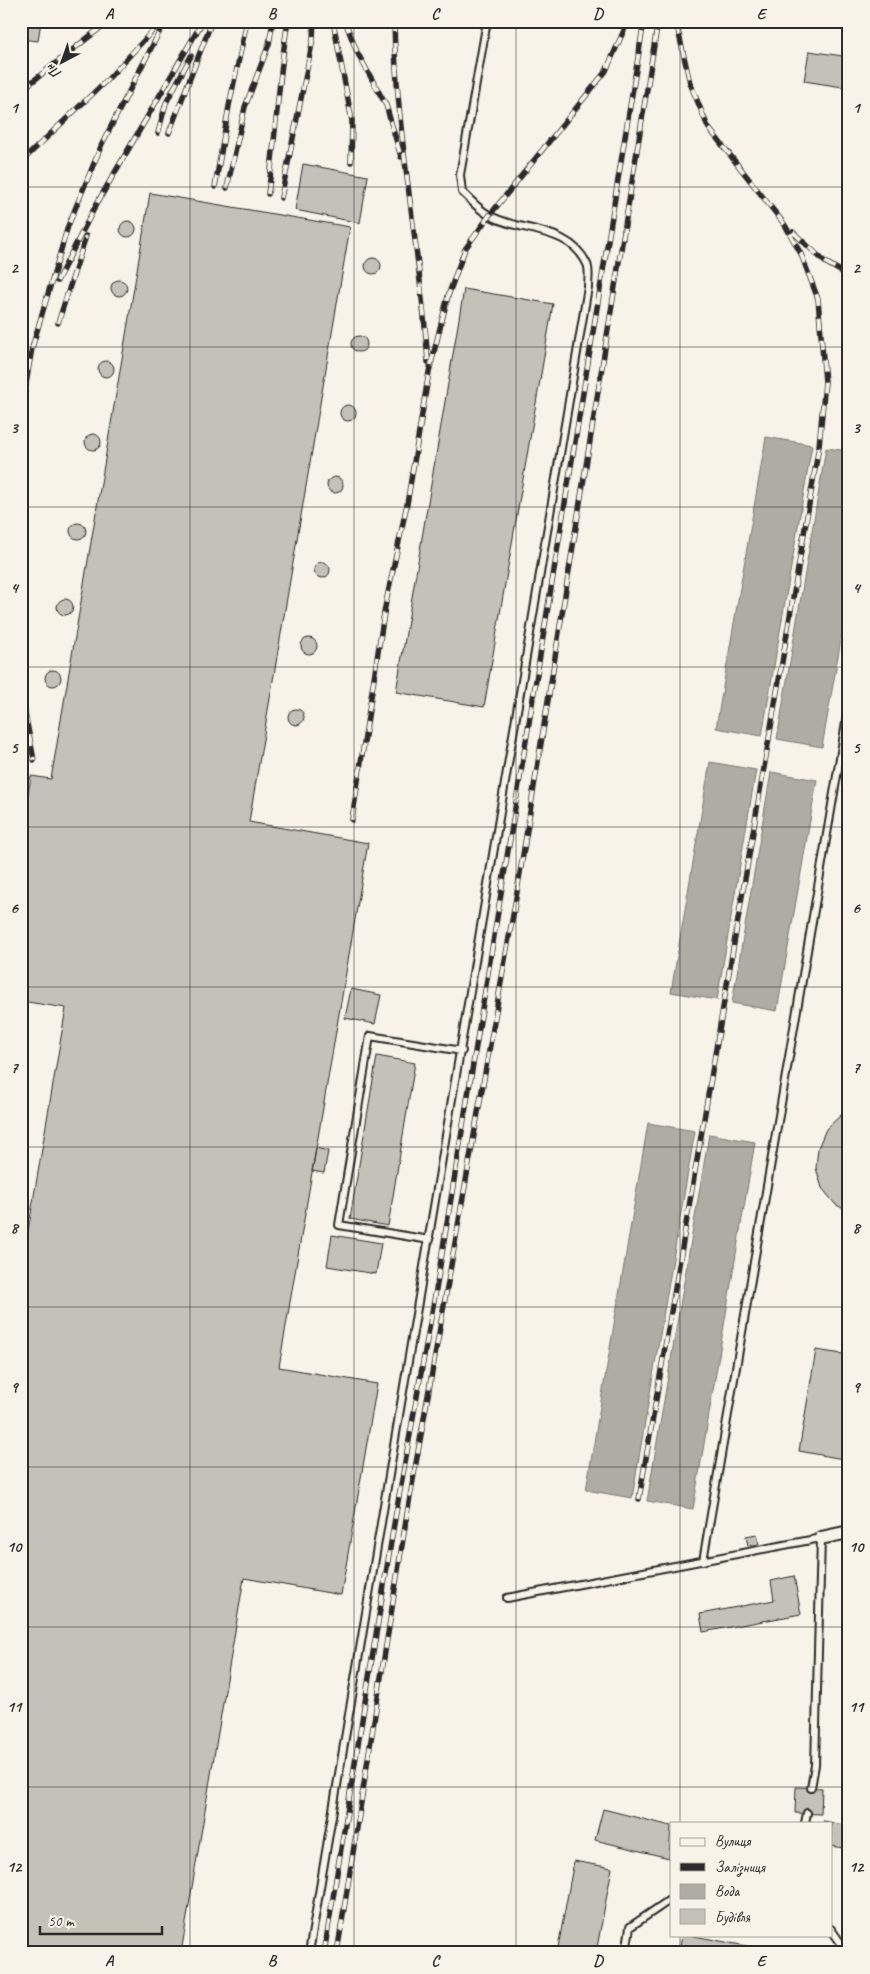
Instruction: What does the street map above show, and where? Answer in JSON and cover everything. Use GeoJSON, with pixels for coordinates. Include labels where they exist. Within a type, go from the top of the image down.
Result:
{"type":"FeatureCollection","features":[{"type":"Feature","properties":{"kind":"street"},"geometry":{"type":"LineString","coordinates":[[821,1538],[849,1532]]}},
{"type":"Feature","properties":{"kind":"lane"},"geometry":{"type":"LineString","coordinates":[[310,1953],[588,287],[587,264],[573,247],[554,234],[507,223],[489,216],[462,192],[460,175],[487,21]]}},
{"type":"Feature","properties":{"kind":"lane"},"geometry":{"type":"LineString","coordinates":[[703,1561],[849,705]]}},
{"type":"Feature","properties":{"kind":"lane"},"geometry":{"type":"LineString","coordinates":[[430,1240],[338,1225],[350,1154],[370,1036],[462,1051]]}},
{"type":"Feature","properties":{"kind":"lane"},"geometry":{"type":"LineString","coordinates":[[507,1598],[821,1538],[815,1765],[811,1788]]}},
{"type":"Feature","properties":{"kind":"lane"},"geometry":{"type":"LineString","coordinates":[[805,1822],[807,1813]]}},
{"type":"Feature","properties":{"kind":"lane"},"geometry":{"type":"LineString","coordinates":[[626,1953],[630,1927],[670,1900]]}},
{"type":"Feature","properties":{"kind":"lane"},"geometry":{"type":"LineString","coordinates":[[832,1930],[845,1949],[844,1953]]}},
{"type":"Feature","properties":{"kind":"water"},"geometry":{"type":"Polygon","coordinates":[[[766,437],[812,445],[762,736],[716,728],[766,437]]]}},
{"type":"Feature","properties":{"kind":"water"},"geometry":{"type":"Polygon","coordinates":[[[826,448],[849,451],[849,594],[822,747],[777,739],[826,448]]]}},
{"type":"Feature","properties":{"kind":"water"},"geometry":{"type":"Polygon","coordinates":[[[710,762],[756,770],[717,1000],[671,992],[710,762]]]}},
{"type":"Feature","properties":{"kind":"water"},"geometry":{"type":"Polygon","coordinates":[[[771,772],[817,780],[777,1011],[732,1003],[771,772]]]}},
{"type":"Feature","properties":{"kind":"water"},"geometry":{"type":"Polygon","coordinates":[[[648,1123],[695,1131],[632,1498],[586,1490],[648,1123]]]}},
{"type":"Feature","properties":{"kind":"water"},"geometry":{"type":"Polygon","coordinates":[[[709,1134],[755,1142],[693,1509],[647,1501],[709,1134]]]}},
{"type":"Feature","properties":{"kind":"building"},"geometry":{"type":"Polygon","coordinates":[[[21,21],[41,21],[38,41],[21,39],[21,21]]]}},
{"type":"Feature","properties":{"kind":"building"},"geometry":{"type":"Polygon","coordinates":[[[809,51],[849,57],[849,88],[804,81],[809,51]]]}},
{"type":"Feature","properties":{"kind":"building"},"geometry":{"type":"Polygon","coordinates":[[[303,164],[368,176],[360,223],[295,210],[303,164]]]}},
{"type":"Feature","properties":{"kind":"building"},"geometry":{"type":"Polygon","coordinates":[[[150,193],[350,227],[249,822],[368,843],[279,1367],[377,1384],[341,1595],[244,1578],[181,1953],[21,1953],[21,1272],[66,1008],[21,1001],[21,836],[31,776],[51,779],[150,193]]]}},
{"type":"Feature","properties":{"kind":"building"},"geometry":{"type":"Polygon","coordinates":[[[125,221],[131,221],[136,226],[134,235],[125,237],[120,232],[120,226],[125,221]]]}},
{"type":"Feature","properties":{"kind":"building"},"geometry":{"type":"Polygon","coordinates":[[[370,258],[376,258],[381,263],[379,272],[370,274],[365,269],[365,263],[370,258]]]}},
{"type":"Feature","properties":{"kind":"building"},"geometry":{"type":"Polygon","coordinates":[[[116,280],[122,280],[127,285],[125,294],[116,296],[111,291],[111,285],[116,280]]]}},
{"type":"Feature","properties":{"kind":"building"},"geometry":{"type":"Polygon","coordinates":[[[464,289],[553,304],[484,707],[396,692],[464,289]]]}},
{"type":"Feature","properties":{"kind":"building"},"geometry":{"type":"Polygon","coordinates":[[[356,336],[362,336],[367,341],[365,350],[356,352],[351,347],[351,341],[356,336]]]}},
{"type":"Feature","properties":{"kind":"building"},"geometry":{"type":"Polygon","coordinates":[[[103,361],[109,361],[114,366],[112,375],[103,377],[98,372],[98,366],[103,361]]]}},
{"type":"Feature","properties":{"kind":"building"},"geometry":{"type":"Polygon","coordinates":[[[345,405],[351,405],[356,410],[354,419],[345,421],[340,416],[340,410],[345,405]]]}},
{"type":"Feature","properties":{"kind":"building"},"geometry":{"type":"Polygon","coordinates":[[[90,434],[96,434],[101,439],[99,448],[90,450],[85,445],[85,439],[90,434]]]}},
{"type":"Feature","properties":{"kind":"building"},"geometry":{"type":"Polygon","coordinates":[[[332,477],[338,477],[343,482],[341,491],[332,493],[327,488],[327,482],[332,477]]]}},
{"type":"Feature","properties":{"kind":"building"},"geometry":{"type":"Polygon","coordinates":[[[75,523],[81,523],[86,528],[84,537],[75,539],[70,534],[70,528],[75,523]]]}},
{"type":"Feature","properties":{"kind":"building"},"geometry":{"type":"Polygon","coordinates":[[[319,562],[325,562],[330,567],[328,576],[319,578],[314,573],[314,567],[319,562]]]}},
{"type":"Feature","properties":{"kind":"building"},"geometry":{"type":"Polygon","coordinates":[[[62,599],[68,599],[73,604],[71,613],[62,615],[57,610],[57,604],[62,599]]]}},
{"type":"Feature","properties":{"kind":"building"},"geometry":{"type":"Polygon","coordinates":[[[306,638],[312,638],[317,643],[315,652],[306,654],[301,649],[301,643],[306,638]]]}},
{"type":"Feature","properties":{"kind":"building"},"geometry":{"type":"Polygon","coordinates":[[[50,670],[56,670],[61,675],[59,684],[50,686],[45,681],[45,675],[50,670]]]}},
{"type":"Feature","properties":{"kind":"building"},"geometry":{"type":"Polygon","coordinates":[[[293,709],[299,709],[304,714],[302,723],[293,725],[288,720],[288,714],[293,709]]]}},
{"type":"Feature","properties":{"kind":"building"},"geometry":{"type":"Polygon","coordinates":[[[351,989],[381,995],[375,1024],[345,1018],[351,989]]]}},
{"type":"Feature","properties":{"kind":"building"},"geometry":{"type":"Polygon","coordinates":[[[377,1056],[415,1063],[388,1226],[350,1219],[377,1056]]]}},
{"type":"Feature","properties":{"kind":"building"},"geometry":{"type":"Polygon","coordinates":[[[849,1112],[849,1212],[835,1204],[822,1188],[816,1168],[818,1148],[826,1129],[841,1115],[849,1112]]]}},
{"type":"Feature","properties":{"kind":"building"},"geometry":{"type":"Polygon","coordinates":[[[316,1148],[328,1151],[324,1173],[312,1171],[316,1148]]]}},
{"type":"Feature","properties":{"kind":"building"},"geometry":{"type":"Polygon","coordinates":[[[332,1235],[381,1243],[376,1274],[327,1266],[332,1235]]]}},
{"type":"Feature","properties":{"kind":"building"},"geometry":{"type":"Polygon","coordinates":[[[816,1350],[849,1355],[849,1426],[843,1459],[799,1451],[816,1350]]]}},
{"type":"Feature","properties":{"kind":"building"},"geometry":{"type":"Polygon","coordinates":[[[757,1534],[759,1544],[748,1546],[746,1536],[757,1534]]]}},
{"type":"Feature","properties":{"kind":"building"},"geometry":{"type":"Polygon","coordinates":[[[794,1576],[801,1614],[703,1632],[700,1614],[774,1600],[771,1581],[794,1576]]]}},
{"type":"Feature","properties":{"kind":"building"},"geometry":{"type":"Polygon","coordinates":[[[796,1787],[822,1788],[821,1814],[795,1813],[796,1787]]]}},
{"type":"Feature","properties":{"kind":"building"},"geometry":{"type":"Polygon","coordinates":[[[603,1809],[670,1826],[669,1858],[595,1840],[603,1809]]]}},
{"type":"Feature","properties":{"kind":"building"},"geometry":{"type":"Polygon","coordinates":[[[832,1823],[849,1826],[849,1849],[832,1846],[832,1823]]]}},
{"type":"Feature","properties":{"kind":"building"},"geometry":{"type":"Polygon","coordinates":[[[574,1861],[612,1868],[596,1953],[557,1953],[574,1861]]]}},
{"type":"Feature","properties":{"kind":"building"},"geometry":{"type":"Polygon","coordinates":[[[682,1936],[694,1936],[783,1953],[679,1953],[682,1936]]]}},
{"type":"Feature","properties":{"kind":"railway"},"geometry":{"type":"LineString","coordinates":[[23,89],[109,21]]}},
{"type":"Feature","properties":{"kind":"railway"},"geometry":{"type":"LineString","coordinates":[[21,414],[32,348],[68,226],[102,144],[165,21]]}},
{"type":"Feature","properties":{"kind":"railway"},"geometry":{"type":"LineString","coordinates":[[57,281],[96,205],[203,21]]}},
{"type":"Feature","properties":{"kind":"railway"},"geometry":{"type":"LineString","coordinates":[[169,133],[212,21]]}},
{"type":"Feature","properties":{"kind":"railway"},"geometry":{"type":"LineString","coordinates":[[215,187],[229,106],[247,21]]}},
{"type":"Feature","properties":{"kind":"railway"},"geometry":{"type":"LineString","coordinates":[[227,188],[245,107],[269,44],[273,21]]}},
{"type":"Feature","properties":{"kind":"railway"},"geometry":{"type":"LineString","coordinates":[[268,194],[288,21]]}},
{"type":"Feature","properties":{"kind":"railway"},"geometry":{"type":"LineString","coordinates":[[281,198],[313,39],[314,21]]}},
{"type":"Feature","properties":{"kind":"railway"},"geometry":{"type":"LineString","coordinates":[[333,21],[352,121],[351,162]]}},
{"type":"Feature","properties":{"kind":"railway"},"geometry":{"type":"LineString","coordinates":[[345,21],[357,52],[386,105],[401,157]]}},
{"type":"Feature","properties":{"kind":"railway"},"geometry":{"type":"LineString","coordinates":[[394,21],[399,106],[420,277],[428,362]]}},
{"type":"Feature","properties":{"kind":"railway"},"geometry":{"type":"LineString","coordinates":[[352,820],[385,607],[407,504],[429,372],[448,296],[465,249],[489,216],[606,71],[628,21]]}},
{"type":"Feature","properties":{"kind":"railway"},"geometry":{"type":"LineString","coordinates":[[324,1953],[394,1524],[437,1284],[644,21]]}},
{"type":"Feature","properties":{"kind":"railway"},"geometry":{"type":"LineString","coordinates":[[337,1953],[407,1514],[516,898],[658,21]]}},
{"type":"Feature","properties":{"kind":"railway"},"geometry":{"type":"LineString","coordinates":[[639,1499],[819,446],[825,382],[818,299],[801,254],[785,225],[708,127],[690,83],[676,21]]}},
{"type":"Feature","properties":{"kind":"railway"},"geometry":{"type":"LineString","coordinates":[[21,162],[107,80],[158,25]]}},
{"type":"Feature","properties":{"kind":"railway"},"geometry":{"type":"LineString","coordinates":[[158,133],[166,103],[191,56]]}},
{"type":"Feature","properties":{"kind":"railway"},"geometry":{"type":"LineString","coordinates":[[793,232],[825,262],[849,276]]}},
{"type":"Feature","properties":{"kind":"railway"},"geometry":{"type":"LineString","coordinates":[[58,323],[86,236]]}},
{"type":"Feature","properties":{"kind":"railway"},"geometry":{"type":"LineString","coordinates":[[21,692],[34,760]]}}]}
